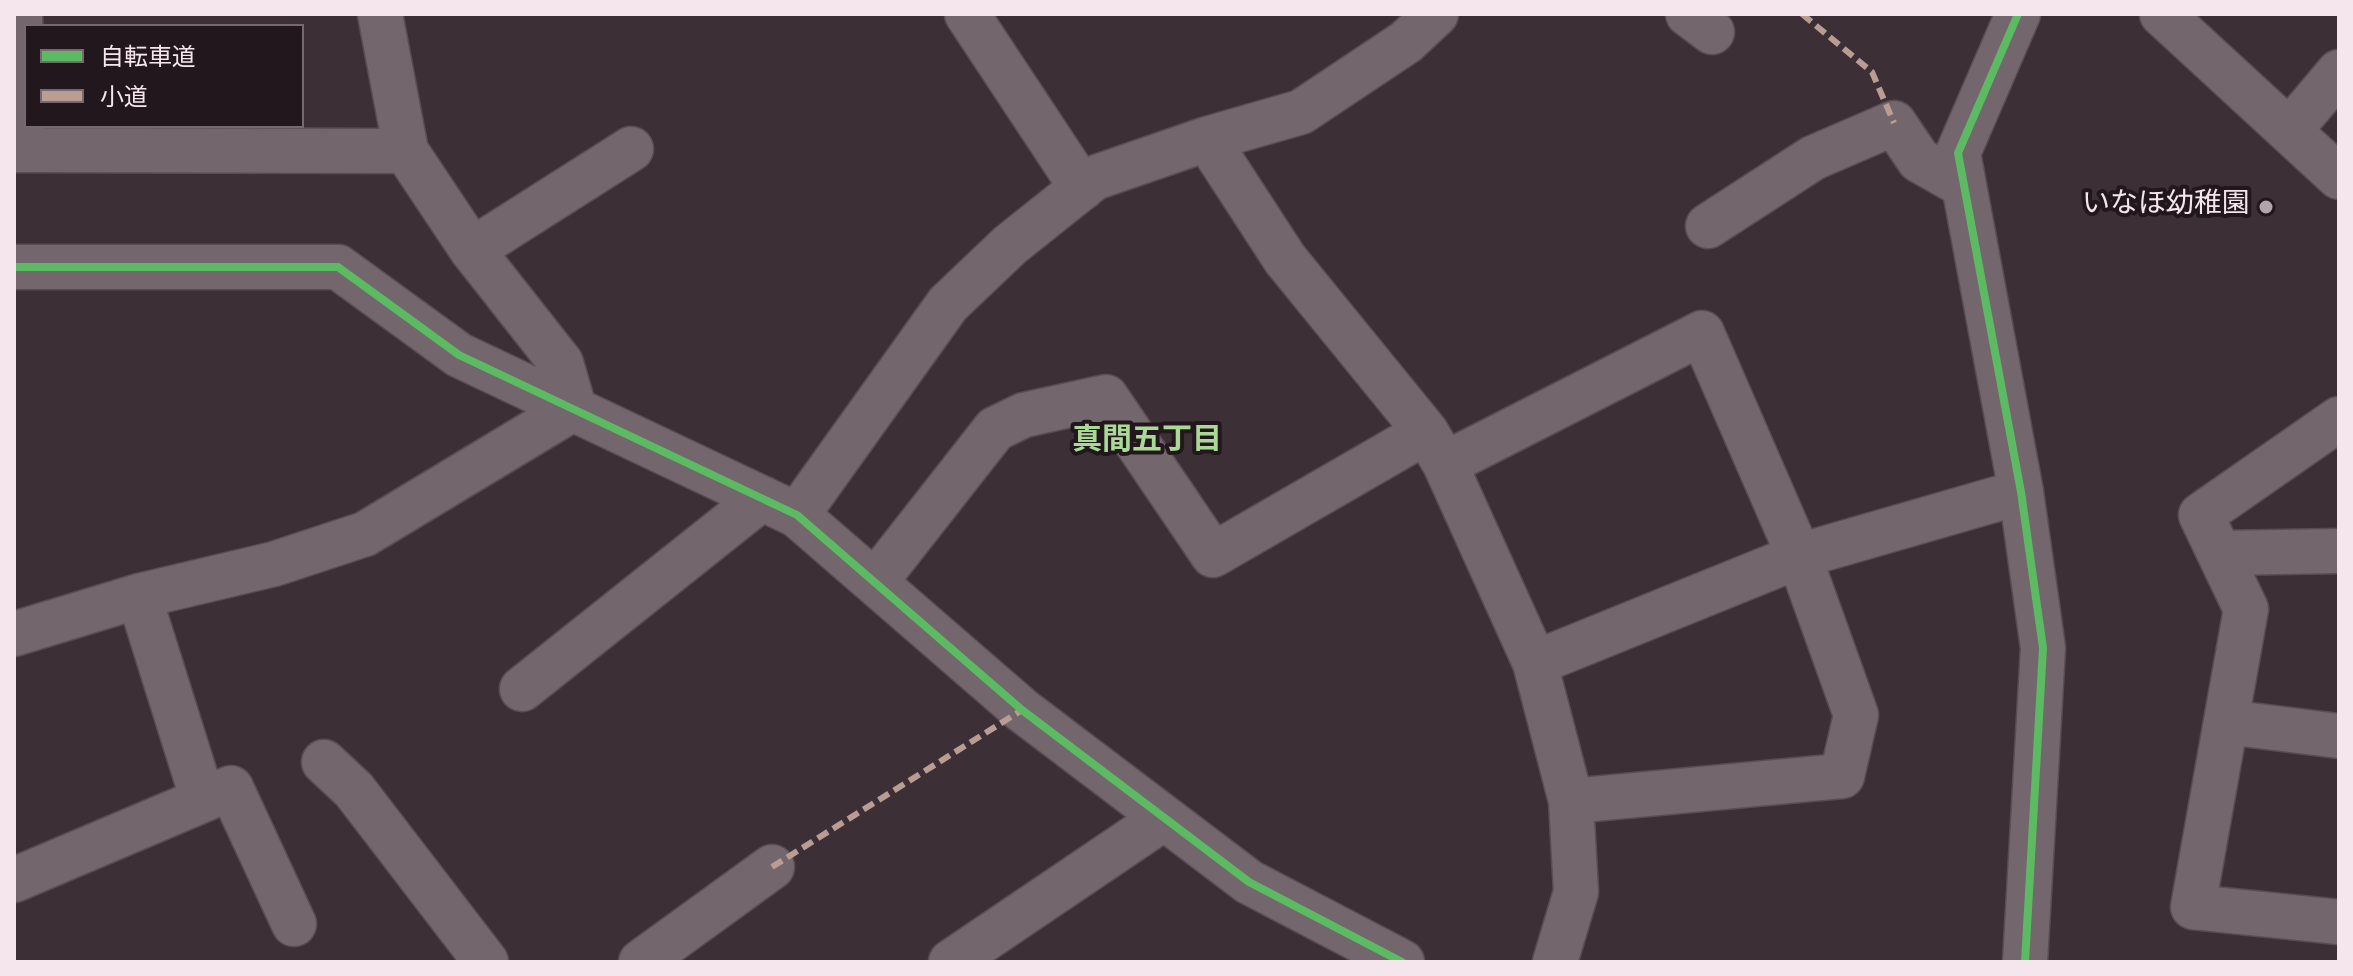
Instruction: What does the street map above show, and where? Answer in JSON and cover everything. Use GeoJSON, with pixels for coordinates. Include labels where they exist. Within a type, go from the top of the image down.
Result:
{"type":"FeatureCollection","features":[{"type":"Feature","properties":{"kind":"street"},"geometry":{"type":"LineString","coordinates":[[20,14],[19,150],[406,151]]}},
{"type":"Feature","properties":{"kind":"street"},"geometry":{"type":"LineString","coordinates":[[380,14],[406,151],[472,250],[561,363],[574,408]]}},
{"type":"Feature","properties":{"kind":"street"},"geometry":{"type":"LineString","coordinates":[[967,14],[1082,188]]}},
{"type":"Feature","properties":{"kind":"street"},"geometry":{"type":"LineString","coordinates":[[2018,14],[1958,153],[2021,492],[2043,648],[2025,962]]}},
{"type":"Feature","properties":{"kind":"street"},"geometry":{"type":"LineString","coordinates":[[2162,14],[2339,177]]}},
{"type":"Feature","properties":{"kind":"street"},"geometry":{"type":"LineString","coordinates":[[522,689],[780,506],[948,304],[1010,245],[1094,178],[1207,139],[1301,112],[1406,42],[1431,16]]}},
{"type":"Feature","properties":{"kind":"street"},"geometry":{"type":"LineString","coordinates":[[2289,131],[2339,72]]}},
{"type":"Feature","properties":{"kind":"street"},"geometry":{"type":"LineString","coordinates":[[1708,226],[1813,158],[1894,123],[1919,160],[1963,185]]}},
{"type":"Feature","properties":{"kind":"street"},"geometry":{"type":"LineString","coordinates":[[1207,139],[1285,259],[1435,448],[1535,663],[1571,801],[1576,892],[1555,962]]}},
{"type":"Feature","properties":{"kind":"street"},"geometry":{"type":"LineString","coordinates":[[472,250],[631,149]]}},
{"type":"Feature","properties":{"kind":"street"},"geometry":{"type":"LineString","coordinates":[[14,267],[338,267],[459,355],[780,506],[875,582],[1022,710],[1249,882],[1402,962]]}},
{"type":"Feature","properties":{"kind":"street"},"geometry":{"type":"LineString","coordinates":[[875,582],[995,429],[1024,415],[1106,397],[1213,555],[1435,448],[1702,333],[1799,556],[1856,715],[1842,776],[1571,801]]}},
{"type":"Feature","properties":{"kind":"street"},"geometry":{"type":"LineString","coordinates":[[14,634],[139,596],[274,564],[365,534],[574,408]]}},
{"type":"Feature","properties":{"kind":"street"},"geometry":{"type":"LineString","coordinates":[[2339,419],[2201,515],[2246,609],[2193,907],[2339,922]]}},
{"type":"Feature","properties":{"kind":"street"},"geometry":{"type":"LineString","coordinates":[[1535,663],[1799,556],[2021,492]]}},
{"type":"Feature","properties":{"kind":"street"},"geometry":{"type":"LineString","coordinates":[[2220,553],[2339,551]]}},
{"type":"Feature","properties":{"kind":"street"},"geometry":{"type":"LineString","coordinates":[[139,596],[203,800]]}},
{"type":"Feature","properties":{"kind":"street"},"geometry":{"type":"LineString","coordinates":[[2226,722],[2339,736]]}},
{"type":"Feature","properties":{"kind":"street"},"geometry":{"type":"LineString","coordinates":[[324,762],[354,790],[486,962]]}},
{"type":"Feature","properties":{"kind":"street"},"geometry":{"type":"LineString","coordinates":[[14,880],[231,788],[294,924]]}},
{"type":"Feature","properties":{"kind":"street"},"geometry":{"type":"LineString","coordinates":[[951,962],[1164,818]]}},
{"type":"Feature","properties":{"kind":"street"},"geometry":{"type":"LineString","coordinates":[[651,959],[772,867]]}},
{"type":"Feature","properties":{"kind":"marked path"},"geometry":{"type":"LineString","coordinates":[[1802,14],[1872,72],[1894,123]]}},
{"type":"Feature","properties":{"kind":"marked path"},"geometry":{"type":"LineString","coordinates":[[772,867],[1022,710]]}},
{"type":"Feature","properties":{"kind":"cycle path"},"geometry":{"type":"LineString","coordinates":[[2018,14],[1958,153],[2021,492],[2043,648],[2025,962]]}},
{"type":"Feature","properties":{"kind":"cycle path"},"geometry":{"type":"LineString","coordinates":[[14,267],[338,267],[459,355],[797,515],[1022,710],[1249,882],[1402,962]]}},
{"type":"Feature","properties":{"kind":"place","name":"いなほ幼稚園"},"geometry":{"type":"Point","coordinates":[2266,207]}},
{"type":"Feature","properties":{"kind":"district","name":"真間五丁目"},"geometry":{"type":"Point","coordinates":[1147,443]}}]}
